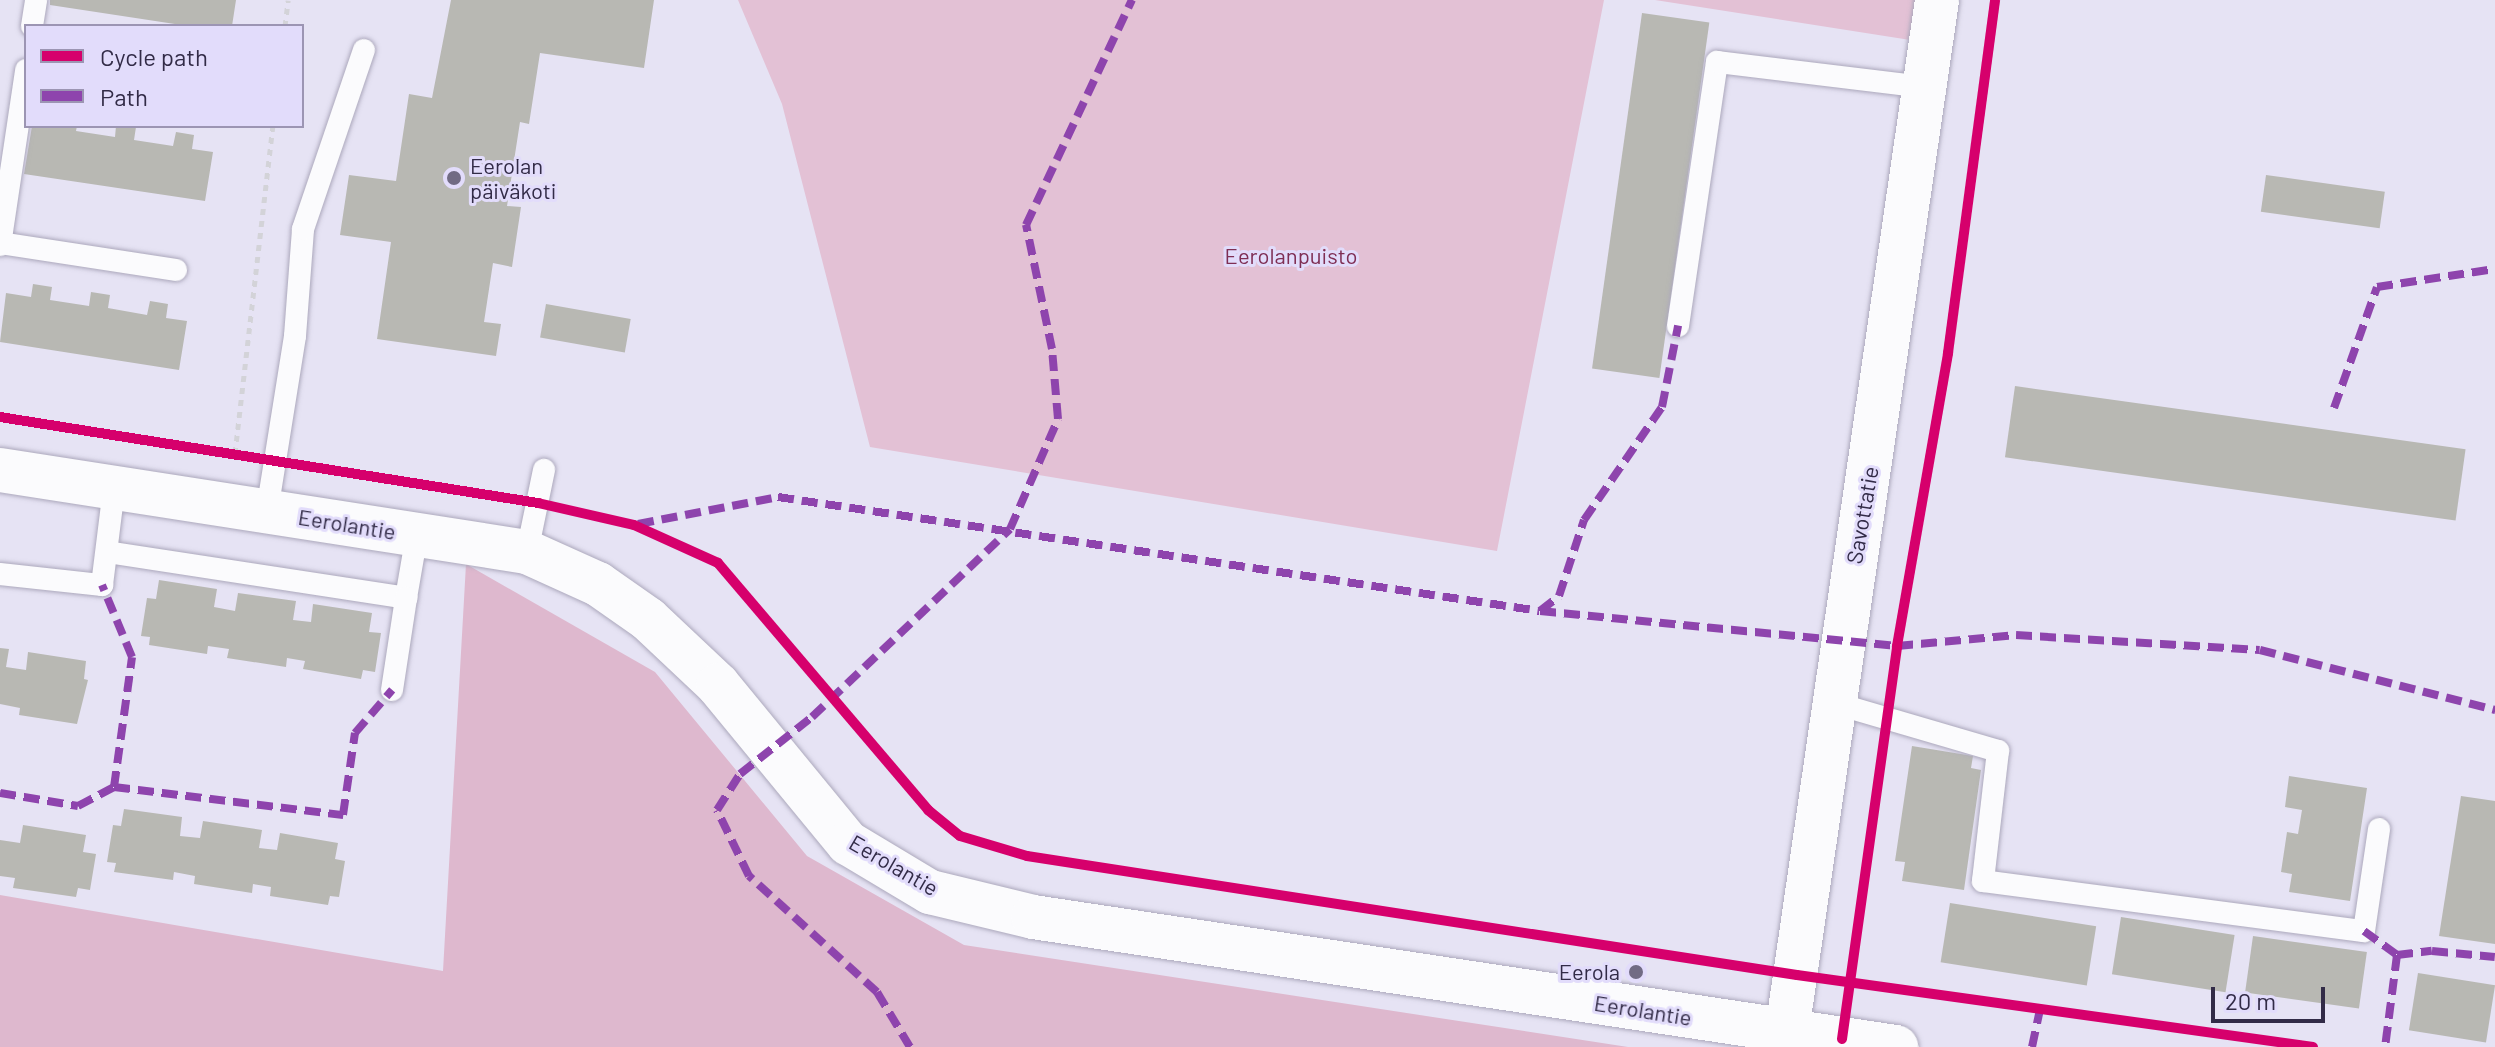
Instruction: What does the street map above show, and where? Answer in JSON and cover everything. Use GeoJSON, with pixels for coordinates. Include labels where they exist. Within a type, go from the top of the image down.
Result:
{"type":"FeatureCollection","features":[{"type":"Feature","properties":{"kind":"street","name":"Savottatie"},"geometry":{"type":"LineString","coordinates":[[1787,1031],[1937,0]]}},
{"type":"Feature","properties":{"kind":"street","name":"Eerolantie"},"geometry":{"type":"LineString","coordinates":[[0,470],[527,552],[598,584],[648,619],[718,685],[848,843],[930,892],[1033,917],[1896,1047]]}},
{"type":"Feature","properties":{"kind":"lane"},"geometry":{"type":"LineString","coordinates":[[32,24],[36,0]]}},
{"type":"Feature","properties":{"kind":"lane"},"geometry":{"type":"LineString","coordinates":[[246,509],[275,461],[295,336],[303,229],[364,50]]}},
{"type":"Feature","properties":{"kind":"lane"},"geometry":{"type":"LineString","coordinates":[[1678,326],[1717,62],[1925,87]]}},
{"type":"Feature","properties":{"kind":"lane"},"geometry":{"type":"LineString","coordinates":[[24,86],[0,244],[176,270]]}},
{"type":"Feature","properties":{"kind":"lane"},"geometry":{"type":"LineString","coordinates":[[527,552],[544,470]]}},
{"type":"Feature","properties":{"kind":"lane"},"geometry":{"type":"LineString","coordinates":[[0,574],[102,585],[114,488]]}},
{"type":"Feature","properties":{"kind":"lane"},"geometry":{"type":"LineString","coordinates":[[392,690],[417,534]]}},
{"type":"Feature","properties":{"kind":"lane"},"geometry":{"type":"LineString","coordinates":[[107,552],[406,598]]}},
{"type":"Feature","properties":{"kind":"lane"},"geometry":{"type":"LineString","coordinates":[[1834,703],[1998,751],[1983,881],[2364,931],[2379,829]]}},
{"type":"Feature","properties":{"kind":"path"},"geometry":{"type":"LineString","coordinates":[[285,24],[288,0]]}},
{"type":"Feature","properties":{"kind":"path"},"geometry":{"type":"LineString","coordinates":[[246,509],[235,453],[273,128]]}},
{"type":"Feature","properties":{"kind":"path"},"geometry":{"type":"LineString","coordinates":[[219,451],[275,461]]}},
{"type":"Feature","properties":{"kind":"green space","name":"Eerolanpuisto"},"geometry":{"type":"Polygon","coordinates":[[[738,0],[1604,0],[1497,551],[870,447],[782,104],[738,0]]]}},
{"type":"Feature","properties":{"kind":"green space"},"geometry":{"type":"Polygon","coordinates":[[[1655,0],[1932,0],[1923,42],[1655,0]]]}},
{"type":"Feature","properties":{"kind":"shaded area"},"geometry":{"type":"Polygon","coordinates":[[[466,564],[655,672],[807,856],[964,945],[1628,1047],[0,1047],[0,895],[443,971],[466,564]]]}},
{"type":"Feature","properties":{"kind":"building"},"geometry":{"type":"Polygon","coordinates":[[[50,0],[236,0],[232,24],[175,24],[50,5],[50,0]]]}},
{"type":"Feature","properties":{"kind":"building","name":"Eerolan päiväkoti"},"geometry":{"type":"Polygon","coordinates":[[[451,0],[654,0],[644,68],[540,53],[529,124],[520,122],[507,206],[521,207],[512,267],[493,263],[484,322],[501,324],[496,356],[377,339],[391,242],[340,235],[349,175],[396,181],[409,94],[432,98],[451,0]]]}},
{"type":"Feature","properties":{"kind":"building"},"geometry":{"type":"Polygon","coordinates":[[[1642,13],[1709,22],[1659,378],[1592,369],[1642,13]]]}},
{"type":"Feature","properties":{"kind":"building"},"geometry":{"type":"Polygon","coordinates":[[[32,128],[77,128],[76,131],[115,137],[116,128],[136,128],[134,140],[173,146],[176,132],[194,135],[192,149],[213,152],[205,201],[24,174],[32,128]]]}},
{"type":"Feature","properties":{"kind":"building"},"geometry":{"type":"Polygon","coordinates":[[[2266,175],[2385,192],[2380,228],[2261,212],[2266,175]]]}},
{"type":"Feature","properties":{"kind":"building"},"geometry":{"type":"Polygon","coordinates":[[[33,284],[52,287],[50,300],[89,306],[91,292],[110,295],[108,308],[147,315],[150,301],[168,304],[166,318],[187,321],[179,370],[0,342],[6,293],[31,297],[33,284]]]}},
{"type":"Feature","properties":{"kind":"building"},"geometry":{"type":"Polygon","coordinates":[[[546,304],[631,319],[625,352],[540,337],[546,304]]]}},
{"type":"Feature","properties":{"kind":"building"},"geometry":{"type":"Polygon","coordinates":[[[2015,386],[2466,449],[2456,521],[2005,457],[2015,386]]]}},
{"type":"Feature","properties":{"kind":"building"},"geometry":{"type":"Polygon","coordinates":[[[159,580],[217,589],[214,607],[235,611],[238,593],[296,601],[293,620],[311,622],[313,604],[372,613],[369,632],[381,633],[375,672],[363,670],[361,679],[303,669],[305,661],[287,658],[286,667],[227,658],[229,649],[208,646],[207,654],[149,645],[150,637],[141,636],[147,598],[156,599],[159,580]]]}},
{"type":"Feature","properties":{"kind":"building"},"geometry":{"type":"Polygon","coordinates":[[[0,648],[9,649],[6,667],[26,670],[28,652],[86,661],[84,679],[88,680],[77,724],[19,715],[20,708],[0,704],[0,648]]]}},
{"type":"Feature","properties":{"kind":"building"},"geometry":{"type":"Polygon","coordinates":[[[1912,746],[1973,756],[1971,768],[1981,770],[1964,890],[1902,881],[1905,862],[1895,861],[1912,746]]]}},
{"type":"Feature","properties":{"kind":"building"},"geometry":{"type":"Polygon","coordinates":[[[2289,776],[2367,788],[2350,901],[2289,892],[2292,874],[2281,872],[2287,832],[2298,834],[2302,810],[2285,807],[2289,776]]]}},
{"type":"Feature","properties":{"kind":"building"},"geometry":{"type":"Polygon","coordinates":[[[2461,796],[2495,801],[2495,944],[2439,936],[2461,796]]]}},
{"type":"Feature","properties":{"kind":"building"},"geometry":{"type":"Polygon","coordinates":[[[124,809],[182,817],[180,836],[200,838],[203,821],[262,830],[259,848],[277,850],[280,833],[338,843],[335,859],[345,861],[339,897],[330,896],[328,905],[270,896],[271,887],[253,884],[252,893],[194,884],[195,876],[174,872],[173,880],[114,872],[116,863],[107,862],[113,825],[121,826],[124,809]]]}},
{"type":"Feature","properties":{"kind":"building"},"geometry":{"type":"Polygon","coordinates":[[[23,825],[86,835],[83,852],[96,854],[90,890],[78,888],[76,897],[13,888],[15,878],[0,876],[0,840],[20,843],[23,825]]]}},
{"type":"Feature","properties":{"kind":"building"},"geometry":{"type":"Polygon","coordinates":[[[1950,903],[2096,926],[2087,985],[1941,962],[1950,903]]]}},
{"type":"Feature","properties":{"kind":"building"},"geometry":{"type":"Polygon","coordinates":[[[2121,917],[2235,935],[2226,992],[2112,974],[2121,917]]]}},
{"type":"Feature","properties":{"kind":"building"},"geometry":{"type":"Polygon","coordinates":[[[2253,936],[2367,952],[2359,1008],[2245,992],[2253,936]]]}},
{"type":"Feature","properties":{"kind":"building"},"geometry":{"type":"Polygon","coordinates":[[[2418,973],[2495,985],[2486,1042],[2409,1030],[2418,973]]]}},
{"type":"Feature","properties":{"kind":"marked path"},"geometry":{"type":"LineString","coordinates":[[910,1047],[877,992],[749,876],[717,810],[740,774],[812,717],[1010,529],[1058,419],[1052,349],[1026,225],[1132,0]]}},
{"type":"Feature","properties":{"kind":"marked path"},"geometry":{"type":"LineString","coordinates":[[2334,408],[2377,287],[2495,269]]}},
{"type":"Feature","properties":{"kind":"marked path"},"geometry":{"type":"LineString","coordinates":[[1540,611],[1559,596],[1584,520],[1662,407],[1678,326]]}},
{"type":"Feature","properties":{"kind":"marked path"},"geometry":{"type":"LineString","coordinates":[[638,524],[778,497],[1540,611],[1897,646],[2016,635],[2260,650],[2495,710]]}},
{"type":"Feature","properties":{"kind":"marked path"},"geometry":{"type":"LineString","coordinates":[[0,793],[78,806],[114,787],[132,657],[102,585]]}},
{"type":"Feature","properties":{"kind":"marked path"},"geometry":{"type":"LineString","coordinates":[[114,787],[343,815],[355,733],[392,690]]}},
{"type":"Feature","properties":{"kind":"marked path"},"geometry":{"type":"LineString","coordinates":[[2364,931],[2397,955],[2385,1047]]}},
{"type":"Feature","properties":{"kind":"marked path"},"geometry":{"type":"LineString","coordinates":[[2397,955],[2432,951],[2495,957]]}},
{"type":"Feature","properties":{"kind":"marked path"},"geometry":{"type":"LineString","coordinates":[[2032,1047],[2040,1008]]}},
{"type":"Feature","properties":{"kind":"cycle path"},"geometry":{"type":"LineString","coordinates":[[1842,1039],[1897,646],[1948,353],[1995,0]]}},
{"type":"Feature","properties":{"kind":"cycle path"},"geometry":{"type":"LineString","coordinates":[[0,417],[538,503],[634,525],[718,563],[928,810],[960,836],[1027,856],[1797,975],[2313,1047]]}},
{"type":"Feature","properties":{"kind":"place","name":"Eerolan päiväkoti"},"geometry":{"type":"Point","coordinates":[454,178]}},
{"type":"Feature","properties":{"kind":"place","name":"Eerola"},"geometry":{"type":"Point","coordinates":[1636,972]}}]}
